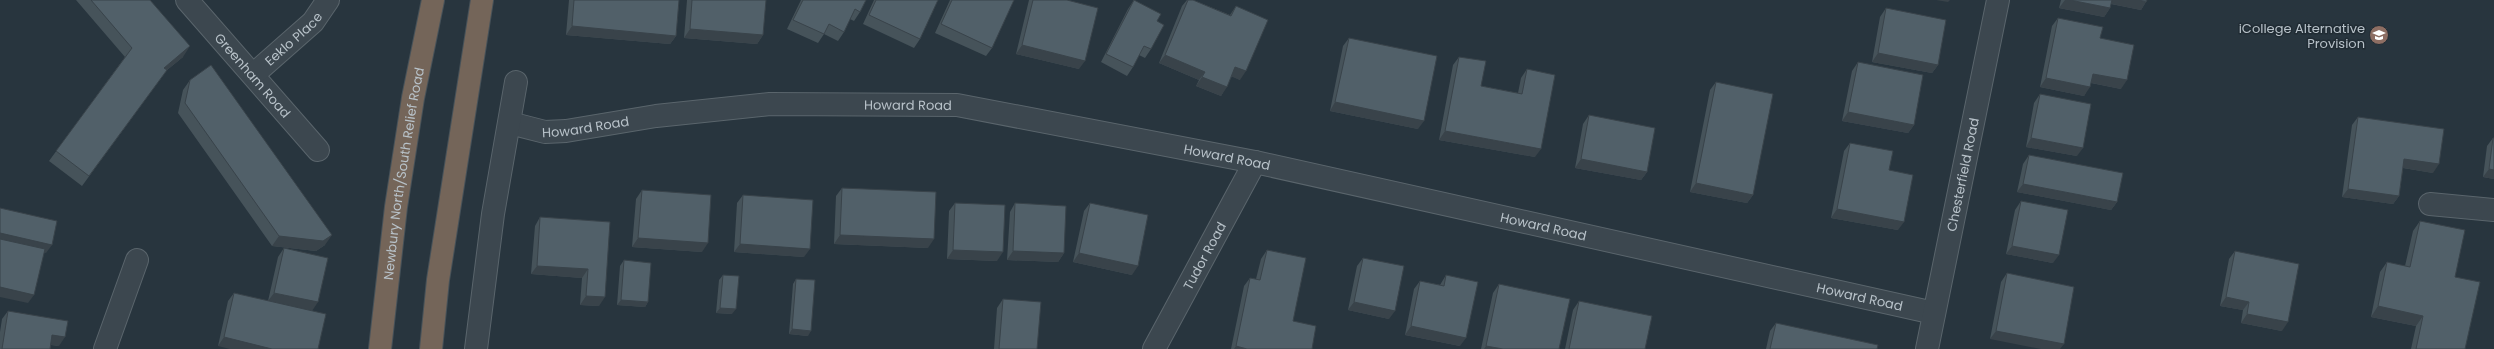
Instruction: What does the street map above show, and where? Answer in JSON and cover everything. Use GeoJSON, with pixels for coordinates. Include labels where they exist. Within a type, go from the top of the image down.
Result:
{"type":"FeatureCollection","features":[{"type":"Feature","properties":{"kind":"highway","name":"Newbury North/South Relief Road"},"geometry":{"type":"LineString","coordinates":[[380,349],[396,207],[413,98],[433,0]]}},
{"type":"Feature","properties":{"kind":"highway"},"geometry":{"type":"LineString","coordinates":[[431,349],[438,280],[482,0]]}},
{"type":"Feature","properties":{"kind":"street","name":"Greenham Road"},"geometry":{"type":"LineString","coordinates":[[187,0],[254,74],[318,150]]}},
{"type":"Feature","properties":{"kind":"street","name":"Eeklo Place"},"geometry":{"type":"LineString","coordinates":[[254,74],[313,22],[328,0]]}},
{"type":"Feature","properties":{"kind":"street","name":"Chesterfield Road"},"geometry":{"type":"LineString","coordinates":[[1927,349],[1998,0]]}},
{"type":"Feature","properties":{"kind":"street"},"geometry":{"type":"LineString","coordinates":[[476,349],[493,214],[516,82]]}},
{"type":"Feature","properties":{"kind":"street","name":"Howard Road"},"geometry":{"type":"LineString","coordinates":[[510,123],[545,132],[566,131],[656,116],[770,104],[957,105],[1255,162],[1934,313]]}},
{"type":"Feature","properties":{"kind":"street","name":"Tudor Road"},"geometry":{"type":"LineString","coordinates":[[1154,349],[1255,162]]}},
{"type":"Feature","properties":{"kind":"street"},"geometry":{"type":"LineString","coordinates":[[2430,204],[2494,210]]}},
{"type":"Feature","properties":{"kind":"street"},"geometry":{"type":"LineString","coordinates":[[105,349],[137,260]]}},
{"type":"Feature","properties":{"kind":"building"},"geometry":{"type":"Polygon","coordinates":[[[91,0],[150,0],[190,46],[164,68],[167,70],[89,176],[56,151],[132,48],[91,0]]]}},
{"type":"Feature","properties":{"kind":"building"},"geometry":{"type":"Polygon","coordinates":[[[574,0],[679,0],[676,36],[572,26],[574,0]]]}},
{"type":"Feature","properties":{"kind":"building"},"geometry":{"type":"Polygon","coordinates":[[[692,0],[766,0],[763,35],[690,29],[692,0]]]}},
{"type":"Feature","properties":{"kind":"building"},"geometry":{"type":"Polygon","coordinates":[[[803,0],[866,0],[860,12],[855,9],[844,32],[829,24],[824,34],[793,20],[803,0]]]}},
{"type":"Feature","properties":{"kind":"building"},"geometry":{"type":"Polygon","coordinates":[[[876,0],[938,0],[920,39],[869,15],[876,0]]]}},
{"type":"Feature","properties":{"kind":"building"},"geometry":{"type":"Polygon","coordinates":[[[952,0],[1014,0],[992,48],[941,24],[952,0]]]}},
{"type":"Feature","properties":{"kind":"building"},"geometry":{"type":"Polygon","coordinates":[[[1033,0],[1067,0],[1098,8],[1085,61],[1022,45],[1033,0]]]}},
{"type":"Feature","properties":{"kind":"building"},"geometry":{"type":"Polygon","coordinates":[[[1134,0],[1161,14],[1157,21],[1164,25],[1151,49],[1144,46],[1133,67],[1106,54],[1134,0]]]}},
{"type":"Feature","properties":{"kind":"building"},"geometry":{"type":"Polygon","coordinates":[[[1188,0],[1193,0],[1231,16],[1236,6],[1268,20],[1246,71],[1235,67],[1227,87],[1202,77],[1205,72],[1165,55],[1188,0]]]}},
{"type":"Feature","properties":{"kind":"building"},"geometry":{"type":"Polygon","coordinates":[[[2070,0],[2112,0],[2110,8],[2070,0]]]}},
{"type":"Feature","properties":{"kind":"building"},"geometry":{"type":"Polygon","coordinates":[[[1886,8],[1946,20],[1938,65],[1878,53],[1886,8]]]}},
{"type":"Feature","properties":{"kind":"building"},"geometry":{"type":"Polygon","coordinates":[[[2058,18],[2103,27],[2100,38],[2134,45],[2127,80],[2093,74],[2090,87],[2046,78],[2058,18]]]}},
{"type":"Feature","properties":{"kind":"building"},"geometry":{"type":"Polygon","coordinates":[[[1349,38],[1437,56],[1424,121],[1335,102],[1349,38]]]}},
{"type":"Feature","properties":{"kind":"building"},"geometry":{"type":"Polygon","coordinates":[[[1459,57],[1486,61],[1481,86],[1522,94],[1527,69],[1555,75],[1541,149],[1445,131],[1459,57]]]}},
{"type":"Feature","properties":{"kind":"building"},"geometry":{"type":"Polygon","coordinates":[[[1858,62],[1923,75],[1914,125],[1848,112],[1858,62]]]}},
{"type":"Feature","properties":{"kind":"building"},"geometry":{"type":"Polygon","coordinates":[[[211,65],[332,235],[323,241],[279,236],[185,103],[190,80],[211,65]]]}},
{"type":"Feature","properties":{"kind":"building"},"geometry":{"type":"Polygon","coordinates":[[[1716,82],[1773,94],[1753,195],[1696,183],[1716,82]]]}},
{"type":"Feature","properties":{"kind":"building"},"geometry":{"type":"Polygon","coordinates":[[[2040,94],[2091,104],[2083,148],[2031,138],[2040,94]]]}},
{"type":"Feature","properties":{"kind":"building"},"geometry":{"type":"Polygon","coordinates":[[[1589,115],[1655,128],[1647,172],[1581,159],[1589,115]]]}},
{"type":"Feature","properties":{"kind":"building"},"geometry":{"type":"Polygon","coordinates":[[[2358,117],[2444,129],[2439,164],[2404,159],[2399,196],[2348,189],[2358,117]]]}},
{"type":"Feature","properties":{"kind":"building"},"geometry":{"type":"Polygon","coordinates":[[[2494,138],[2494,170],[2489,169],[2494,138]]]}},
{"type":"Feature","properties":{"kind":"building"},"geometry":{"type":"Polygon","coordinates":[[[1850,143],[1893,151],[1889,170],[1913,175],[1904,222],[1837,209],[1850,143]]]}},
{"type":"Feature","properties":{"kind":"building"},"geometry":{"type":"Polygon","coordinates":[[[2029,155],[2123,173],[2117,202],[2023,184],[2029,155]]]}},
{"type":"Feature","properties":{"kind":"building"},"geometry":{"type":"Polygon","coordinates":[[[842,188],[936,192],[934,239],[840,235],[842,188]]]}},
{"type":"Feature","properties":{"kind":"building"},"geometry":{"type":"Polygon","coordinates":[[[642,190],[711,195],[708,243],[638,238],[642,190]]]}},
{"type":"Feature","properties":{"kind":"building"},"geometry":{"type":"Polygon","coordinates":[[[743,195],[813,200],[810,249],[740,244],[743,195]]]}},
{"type":"Feature","properties":{"kind":"building"},"geometry":{"type":"Polygon","coordinates":[[[2021,201],[2068,210],[2059,255],[2012,246],[2021,201]]]}},
{"type":"Feature","properties":{"kind":"building"},"geometry":{"type":"Polygon","coordinates":[[[955,203],[1005,205],[1003,252],[953,250],[955,203]]]}},
{"type":"Feature","properties":{"kind":"building"},"geometry":{"type":"Polygon","coordinates":[[[1015,203],[1066,206],[1064,253],[1013,251],[1015,203]]]}},
{"type":"Feature","properties":{"kind":"building"},"geometry":{"type":"Polygon","coordinates":[[[1090,203],[1148,215],[1138,266],[1079,253],[1090,203]]]}},
{"type":"Feature","properties":{"kind":"building"},"geometry":{"type":"Polygon","coordinates":[[[0,208],[57,221],[52,245],[0,233],[0,208]]]}},
{"type":"Feature","properties":{"kind":"building"},"geometry":{"type":"Polygon","coordinates":[[[540,217],[610,222],[605,297],[586,296],[588,269],[537,266],[540,217]]]}},
{"type":"Feature","properties":{"kind":"building"},"geometry":{"type":"Polygon","coordinates":[[[2420,221],[2465,230],[2455,277],[2480,282],[2465,349],[2416,349],[2423,316],[2378,306],[2387,262],[2410,267],[2420,221]]]}},
{"type":"Feature","properties":{"kind":"building"},"geometry":{"type":"Polygon","coordinates":[[[0,239],[45,249],[34,295],[0,287],[0,239]]]}},
{"type":"Feature","properties":{"kind":"building"},"geometry":{"type":"Polygon","coordinates":[[[284,248],[328,258],[318,302],[274,293],[284,248]]]}},
{"type":"Feature","properties":{"kind":"building"},"geometry":{"type":"Polygon","coordinates":[[[1267,250],[1306,258],[1293,321],[1316,326],[1312,349],[1247,349],[1236,346],[1250,278],[1260,280],[1267,250]]]}},
{"type":"Feature","properties":{"kind":"building"},"geometry":{"type":"Polygon","coordinates":[[[2235,251],[2299,264],[2288,322],[2247,314],[2249,302],[2226,297],[2235,251]]]}},
{"type":"Feature","properties":{"kind":"building"},"geometry":{"type":"Polygon","coordinates":[[[1363,258],[1404,266],[1395,311],[1354,302],[1363,258]]]}},
{"type":"Feature","properties":{"kind":"building"},"geometry":{"type":"Polygon","coordinates":[[[624,260],[651,263],[648,302],[621,300],[624,260]]]}},
{"type":"Feature","properties":{"kind":"building"},"geometry":{"type":"Polygon","coordinates":[[[2007,273],[2074,287],[2064,344],[1996,331],[2007,273]]]}},
{"type":"Feature","properties":{"kind":"building"},"geometry":{"type":"Polygon","coordinates":[[[723,275],[739,276],[736,309],[720,308],[723,275]]]}},
{"type":"Feature","properties":{"kind":"building"},"geometry":{"type":"Polygon","coordinates":[[[1446,275],[1478,282],[1466,338],[1411,326],[1420,281],[1444,286],[1446,275]]]}},
{"type":"Feature","properties":{"kind":"building"},"geometry":{"type":"Polygon","coordinates":[[[796,279],[815,280],[811,331],[792,329],[796,279]]]}},
{"type":"Feature","properties":{"kind":"building"},"geometry":{"type":"Polygon","coordinates":[[[1499,284],[1570,299],[1559,349],[1503,349],[1486,346],[1499,284]]]}},
{"type":"Feature","properties":{"kind":"building"},"geometry":{"type":"Polygon","coordinates":[[[234,293],[326,314],[318,349],[272,349],[224,337],[234,293]]]}},
{"type":"Feature","properties":{"kind":"building"},"geometry":{"type":"Polygon","coordinates":[[[1003,299],[1041,302],[1037,349],[999,349],[1003,299]]]}},
{"type":"Feature","properties":{"kind":"building"},"geometry":{"type":"Polygon","coordinates":[[[1579,301],[1652,316],[1645,349],[1569,349],[1579,301]]]}},
{"type":"Feature","properties":{"kind":"building"},"geometry":{"type":"Polygon","coordinates":[[[8,311],[68,321],[65,337],[52,335],[50,349],[2,349],[8,311]]]}},
{"type":"Feature","properties":{"kind":"building"},"geometry":{"type":"Polygon","coordinates":[[[1776,323],[1878,345],[1877,349],[1770,349],[1776,323]]]}},
{"type":"Feature","properties":{"kind":"place","name":"iCollege Alternative Provision"},"geometry":{"type":"Point","coordinates":[2379,35]}}]}
